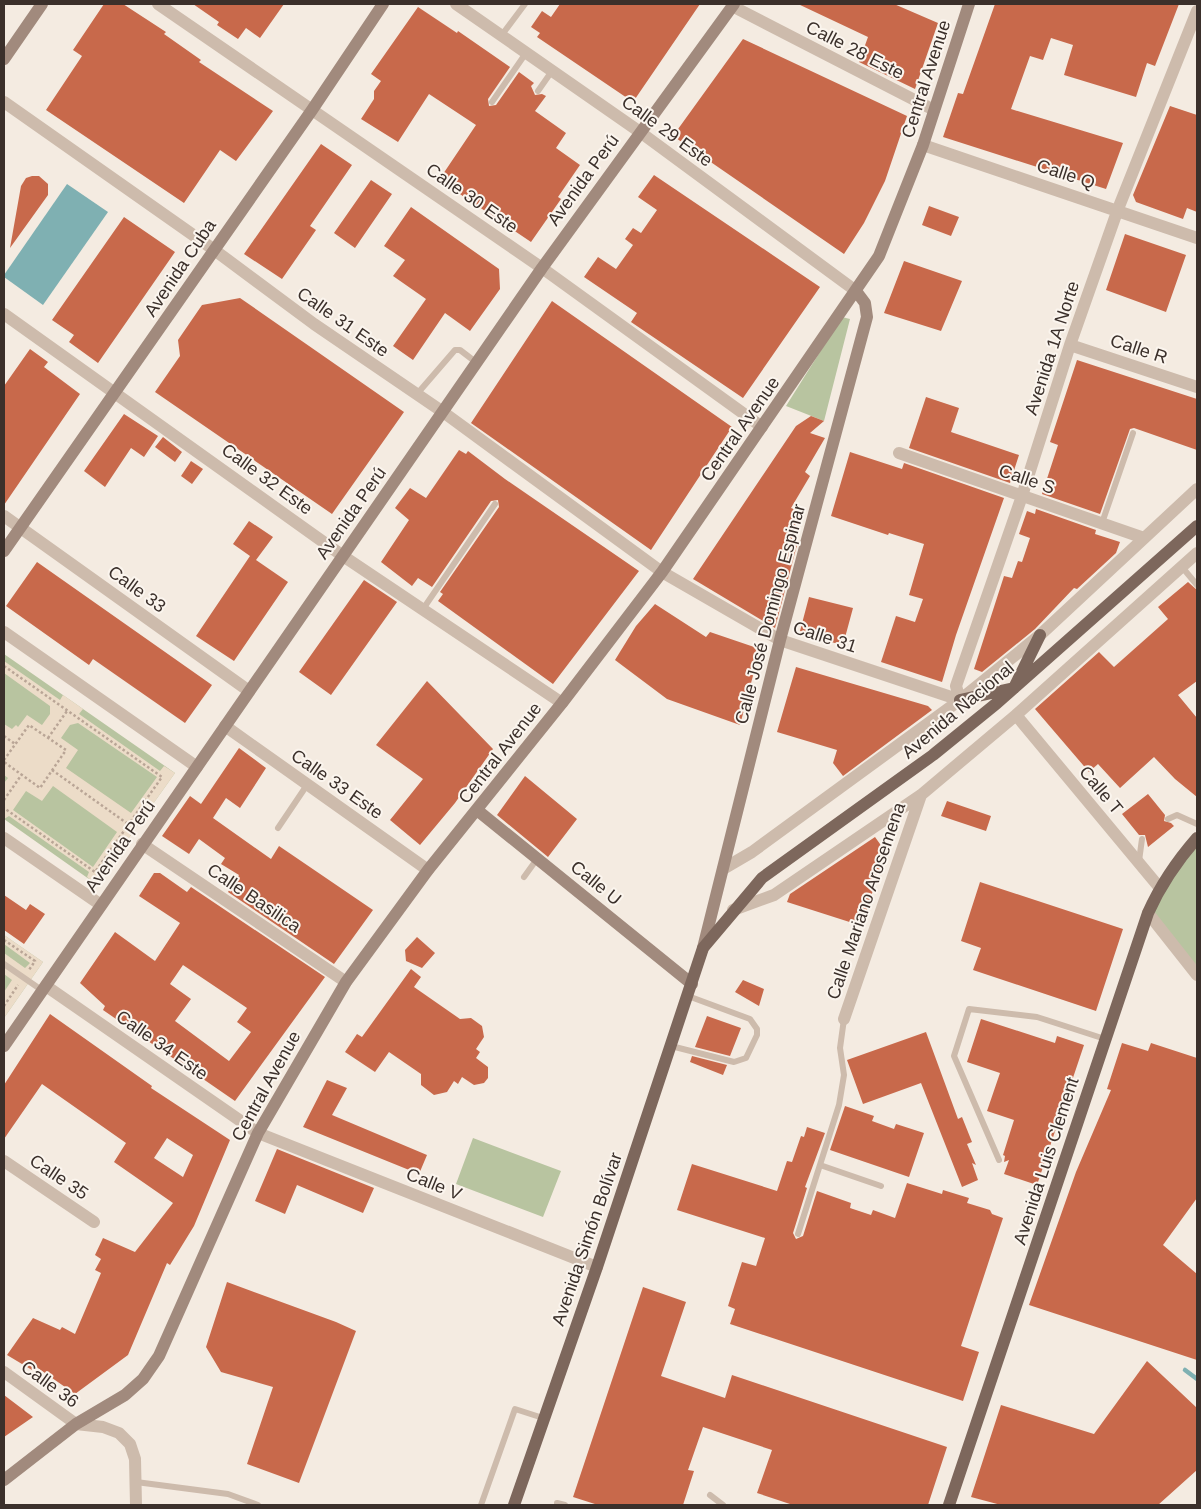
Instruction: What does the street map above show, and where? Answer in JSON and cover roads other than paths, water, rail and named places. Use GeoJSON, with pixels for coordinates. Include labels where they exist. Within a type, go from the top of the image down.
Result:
{"type":"FeatureCollection","features":[{"type":"Feature","properties":{"kind":"main road"},"geometry":{"type":"LineString","coordinates":[[4,59],[42,4]]}},
{"type":"Feature","properties":{"kind":"main road","name":"Avenida Cuba"},"geometry":{"type":"LineString","coordinates":[[4,551],[116,392],[213,249],[312,110],[382,4]]}},
{"type":"Feature","properties":{"kind":"main road","name":"Central Avenue"},"geometry":{"type":"LineString","coordinates":[[4,1480],[76,1424],[125,1395],[143,1379],[159,1356],[258,1133],[346,982],[428,870],[562,703],[662,572],[880,256],[923,144],[969,4]]}},
{"type":"Feature","properties":{"kind":"main road","name":"Avenida Perú"},"geometry":{"type":"LineString","coordinates":[[4,1046],[542,268],[733,5]]}},
{"type":"Feature","properties":{"kind":"main road","name":"Calle José Domingo Espinar"},"geometry":{"type":"LineString","coordinates":[[703,948],[780,640],[867,317],[865,303],[856,291]]}},
{"type":"Feature","properties":{"kind":"main road","name":"Avenida Nacional"},"geometry":{"type":"LineString","coordinates":[[692,984],[703,948],[762,878],[926,761],[1014,688],[1197,526]]}},
{"type":"Feature","properties":{"kind":"main road"},"geometry":{"type":"LineString","coordinates":[[960,700],[1014,688],[1040,635]]}},
{"type":"Feature","properties":{"kind":"main road","name":"Calle U"},"geometry":{"type":"LineString","coordinates":[[477,810],[692,984]]}},
{"type":"Feature","properties":{"kind":"main road","name":"Avenida Luis Clement"},"geometry":{"type":"LineString","coordinates":[[949,1505],[1148,913],[1159,887],[1177,861],[1197,838]]}},
{"type":"Feature","properties":{"kind":"main road","name":"Avenida Simón Bolívar"},"geometry":{"type":"LineString","coordinates":[[514,1505],[597,1268],[692,984]]}},
{"type":"Feature","properties":{"kind":"street","name":"Calle 30 Este"},"geometry":{"type":"LineString","coordinates":[[158,4],[542,268],[762,427]]}},
{"type":"Feature","properties":{"kind":"street","name":"Calle 29 Este"},"geometry":{"type":"LineString","coordinates":[[456,4],[640,132],[856,291]]}},
{"type":"Feature","properties":{"kind":"street","name":"Calle 28 Este"},"geometry":{"type":"LineString","coordinates":[[733,5],[934,110]]}},
{"type":"Feature","properties":{"kind":"street","name":"Avenida 1A Norte"},"geometry":{"type":"LineString","coordinates":[[960,700],[956,686],[1022,496],[1070,345],[1118,209],[1197,11]]}},
{"type":"Feature","properties":{"kind":"street","name":"Calle 31 Este"},"geometry":{"type":"LineString","coordinates":[[4,102],[213,249],[314,324],[417,394],[662,572]]}},
{"type":"Feature","properties":{"kind":"street","name":"Calle Q"},"geometry":{"type":"LineString","coordinates":[[923,144],[1118,209],[1197,238]]}},
{"type":"Feature","properties":{"kind":"street","name":"Calle 32 Este"},"geometry":{"type":"LineString","coordinates":[[4,314],[116,392],[343,556],[562,703]]}},
{"type":"Feature","properties":{"kind":"street","name":"Calle R"},"geometry":{"type":"LineString","coordinates":[[1070,345],[1197,387]]}},
{"type":"Feature","properties":{"kind":"street","name":"Calle S"},"geometry":{"type":"LineString","coordinates":[[899,453],[1144,538]]}},
{"type":"Feature","properties":{"kind":"street"},"geometry":{"type":"LineString","coordinates":[[723,869],[752,852],[960,700],[1040,635],[1197,489]]}},
{"type":"Feature","properties":{"kind":"street","name":"Calle 33"},"geometry":{"type":"LineString","coordinates":[[4,516],[249,691]]}},
{"type":"Feature","properties":{"kind":"street"},"geometry":{"type":"LineString","coordinates":[[734,910],[774,895],[921,795],[1016,715],[1197,553]]}},
{"type":"Feature","properties":{"kind":"street","name":"Calle 31"},"geometry":{"type":"LineString","coordinates":[[662,572],[780,640],[960,700]]}},
{"type":"Feature","properties":{"kind":"street"},"geometry":{"type":"LineString","coordinates":[[4,632],[196,767]]}},
{"type":"Feature","properties":{"kind":"street","name":"Calle T"},"geometry":{"type":"LineString","coordinates":[[1016,715],[1159,887]]}},
{"type":"Feature","properties":{"kind":"street","name":"Calle 33 Este"},"geometry":{"type":"LineString","coordinates":[[224,726],[428,870]]}},
{"type":"Feature","properties":{"kind":"street","name":"Calle Mariano Arosemena"},"geometry":{"type":"LineString","coordinates":[[844,1019],[921,795]]}},
{"type":"Feature","properties":{"kind":"street"},"geometry":{"type":"LineString","coordinates":[[4,838],[101,905]]}},
{"type":"Feature","properties":{"kind":"street","name":"Calle Basilica"},"geometry":{"type":"LineString","coordinates":[[142,844],[346,982]]}},
{"type":"Feature","properties":{"kind":"street"},"geometry":{"type":"LineString","coordinates":[[1148,913],[1197,975]]}},
{"type":"Feature","properties":{"kind":"street","name":"Calle 34 Este"},"geometry":{"type":"LineString","coordinates":[[44,988],[258,1133]]}},
{"type":"Feature","properties":{"kind":"street","name":"Calle V"},"geometry":{"type":"LineString","coordinates":[[258,1133],[597,1268]]}},
{"type":"Feature","properties":{"kind":"street","name":"Calle 35"},"geometry":{"type":"LineString","coordinates":[[4,1161],[94,1222]]}},
{"type":"Feature","properties":{"kind":"street","name":"Calle 36"},"geometry":{"type":"LineString","coordinates":[[4,1372],[76,1424]]}},
{"type":"Feature","properties":{"kind":"street"},"geometry":{"type":"LineString","coordinates":[[76,1424],[103,1426],[119,1433],[130,1444],[135,1459],[136,1505]]}},
{"type":"Feature","properties":{"kind":"lane"},"geometry":{"type":"LineString","coordinates":[[501,36],[525,4]]}},
{"type":"Feature","properties":{"kind":"lane"},"geometry":{"type":"LineString","coordinates":[[492,102],[526,53]]}},
{"type":"Feature","properties":{"kind":"lane"},"geometry":{"type":"LineString","coordinates":[[538,91],[552,71]]}},
{"type":"Feature","properties":{"kind":"lane"},"geometry":{"type":"LineString","coordinates":[[417,394],[455,350],[460,350],[477,363]]}},
{"type":"Feature","properties":{"kind":"lane"},"geometry":{"type":"LineString","coordinates":[[1102,523],[1133,433]]}},
{"type":"Feature","properties":{"kind":"lane"},"geometry":{"type":"LineString","coordinates":[[423,609],[495,504]]}},
{"type":"Feature","properties":{"kind":"lane"},"geometry":{"type":"LineString","coordinates":[[1182,567],[1197,585]]}},
{"type":"Feature","properties":{"kind":"lane"},"geometry":{"type":"LineString","coordinates":[[278,828],[308,785]]}},
{"type":"Feature","properties":{"kind":"lane"},"geometry":{"type":"LineString","coordinates":[[1168,819],[1177,815],[1197,824]]}},
{"type":"Feature","properties":{"kind":"lane"},"geometry":{"type":"LineString","coordinates":[[1139,863],[1142,839]]}},
{"type":"Feature","properties":{"kind":"lane"},"geometry":{"type":"LineString","coordinates":[[524,876],[537,859]]}},
{"type":"Feature","properties":{"kind":"lane"},"geometry":{"type":"LineString","coordinates":[[4,964],[44,988]]}},
{"type":"Feature","properties":{"kind":"lane"},"geometry":{"type":"LineString","coordinates":[[671,1046],[734,1062],[746,1058],[757,1035],[758,1029],[750,1019],[688,996]]}},
{"type":"Feature","properties":{"kind":"lane"},"geometry":{"type":"LineString","coordinates":[[999,1160],[954,1056],[969,1009],[1038,1016],[1105,1039]]}},
{"type":"Feature","properties":{"kind":"lane"},"geometry":{"type":"LineString","coordinates":[[798,1234],[841,1097],[844,1075],[840,1048],[844,1019]]}},
{"type":"Feature","properties":{"kind":"lane"},"geometry":{"type":"LineString","coordinates":[[820,1165],[881,1186]]}},
{"type":"Feature","properties":{"kind":"lane"},"geometry":{"type":"LineString","coordinates":[[481,1505],[514,1408],[543,1418]]}},
{"type":"Feature","properties":{"kind":"lane"},"geometry":{"type":"LineString","coordinates":[[136,1482],[228,1494],[258,1505]]}},
{"type":"Feature","properties":{"kind":"lane"},"geometry":{"type":"LineString","coordinates":[[710,1495],[723,1505]]}},
{"type":"Feature","properties":{"kind":"lane"},"geometry":{"type":"LineString","coordinates":[[556,1505],[557,1503],[565,1505]]}},
{"type":"Feature","properties":{"kind":"water"},"geometry":{"type":"Polygon","coordinates":[[[67,184],[108,212],[43,305],[4,277],[4,275],[67,184]]]}},
{"type":"Feature","properties":{"kind":"waterway"},"geometry":{"type":"LineString","coordinates":[[1185,1370],[1197,1379]]}}]}
